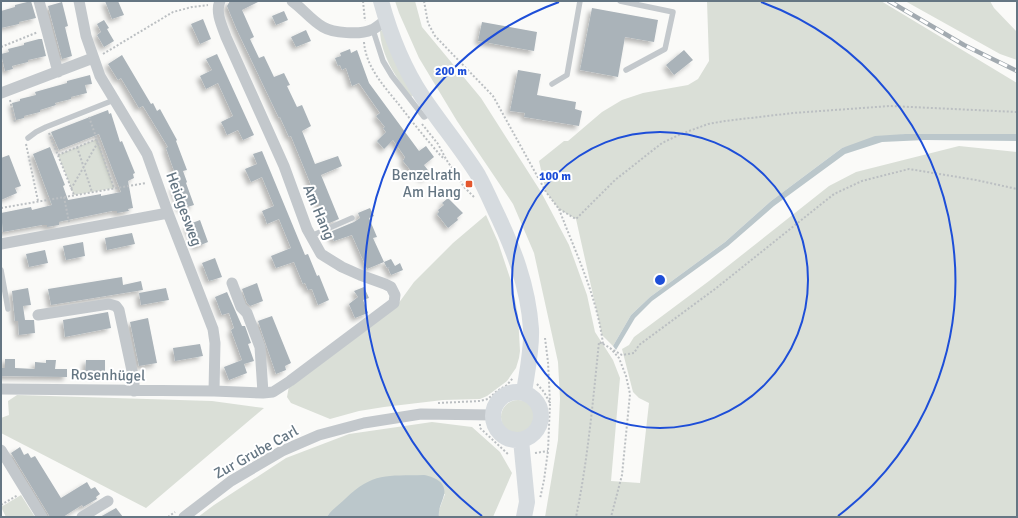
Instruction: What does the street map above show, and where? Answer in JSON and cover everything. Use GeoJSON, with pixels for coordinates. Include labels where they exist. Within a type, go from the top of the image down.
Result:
{"type":"FeatureCollection","features":[{"type":"Feature","properties":{"kind":"main road"},"geometry":{"type":"LineString","coordinates":[[381,1],[386,20],[394,40],[412,78],[433,112],[480,180],[504,228],[520,269],[528,303],[531,330],[530,356],[525,388]]}},
{"type":"Feature","properties":{"kind":"main road"},"geometry":{"type":"LineString","coordinates":[[524,517],[527,502],[522,447],[513,439],[502,434],[487,415],[505,395],[525,388]]}},
{"type":"Feature","properties":{"kind":"main road"},"geometry":{"type":"LineString","coordinates":[[522,447],[539,427],[542,416],[539,406],[525,388]]}},
{"type":"Feature","properties":{"kind":"street"},"geometry":{"type":"LineString","coordinates":[[39,1],[58,72]]}},
{"type":"Feature","properties":{"kind":"street","name":"Heidgesweg"},"geometry":{"type":"LineString","coordinates":[[79,1],[86,36],[100,76],[147,154],[213,329],[215,343],[214,391]]}},
{"type":"Feature","properties":{"kind":"street"},"geometry":{"type":"LineString","coordinates":[[292,1],[322,26],[329,30],[338,32],[370,31],[386,20]]}},
{"type":"Feature","properties":{"kind":"street","name":"Am Hang"},"geometry":{"type":"LineString","coordinates":[[219,2],[219,16],[226,37],[284,166],[307,229],[321,254],[342,267],[390,287],[395,295],[394,303],[290,381],[268,392]]}},
{"type":"Feature","properties":{"kind":"street"},"geometry":{"type":"LineString","coordinates":[[4,92],[93,58]]}},
{"type":"Feature","properties":{"kind":"street"},"geometry":{"type":"LineString","coordinates":[[1,244],[168,213]]}},
{"type":"Feature","properties":{"kind":"street"},"geometry":{"type":"LineString","coordinates":[[214,391],[268,392],[260,347],[247,313],[241,307],[232,283]]}},
{"type":"Feature","properties":{"kind":"street"},"geometry":{"type":"LineString","coordinates":[[38,315],[109,304],[116,306],[119,310],[134,380],[134,391]]}},
{"type":"Feature","properties":{"kind":"street","name":"Rosenhügel"},"geometry":{"type":"LineString","coordinates":[[1,389],[214,391]]}},
{"type":"Feature","properties":{"kind":"street","name":"Zur Grube Carl"},"geometry":{"type":"LineString","coordinates":[[184,517],[231,481],[282,451],[319,435],[364,423],[422,414],[487,415]]}},
{"type":"Feature","properties":{"kind":"street"},"geometry":{"type":"LineString","coordinates":[[1,450],[42,517]]}},
{"type":"Feature","properties":{"kind":"street"},"geometry":{"type":"LineString","coordinates":[[82,517],[108,501]]}},
{"type":"Feature","properties":{"kind":"lane"},"geometry":{"type":"LineString","coordinates":[[552,84],[566,75],[580,1]]}},
{"type":"Feature","properties":{"kind":"lane"},"geometry":{"type":"LineString","coordinates":[[620,1],[673,12],[665,49],[626,70]]}},
{"type":"Feature","properties":{"kind":"lane"},"geometry":{"type":"LineString","coordinates":[[370,31],[383,61],[399,86],[424,117],[433,112]]}},
{"type":"Feature","properties":{"kind":"lane"},"geometry":{"type":"LineString","coordinates":[[28,138],[46,127],[114,100]]}},
{"type":"Feature","properties":{"kind":"lane"},"geometry":{"type":"LineString","coordinates":[[311,236],[352,218]]}},
{"type":"Feature","properties":{"kind":"lane"},"geometry":{"type":"LineString","coordinates":[[1,273],[4,298],[8,309]]}},
{"type":"Feature","properties":{"kind":"path"},"geometry":{"type":"LineString","coordinates":[[363,1],[370,31],[364,38],[365,46],[368,60],[376,76],[427,140],[441,156],[446,159],[464,187],[480,203]]}},
{"type":"Feature","properties":{"kind":"path"},"geometry":{"type":"LineString","coordinates":[[424,1],[428,23],[435,36],[493,96],[546,192],[559,209],[588,280],[601,325],[603,344]]}},
{"type":"Feature","properties":{"kind":"path"},"geometry":{"type":"LineString","coordinates":[[93,58],[103,54],[173,12],[219,2]]}},
{"type":"Feature","properties":{"kind":"path"},"geometry":{"type":"LineString","coordinates":[[1,47],[46,29]]}},
{"type":"Feature","properties":{"kind":"path"},"geometry":{"type":"LineString","coordinates":[[4,92],[15,122]]}},
{"type":"Feature","properties":{"kind":"path"},"geometry":{"type":"LineString","coordinates":[[559,209],[576,219],[615,180],[662,143],[708,124],[793,113],[890,106],[1017,112]]}},
{"type":"Feature","properties":{"kind":"path"},"geometry":{"type":"LineString","coordinates":[[87,111],[114,188]]}},
{"type":"Feature","properties":{"kind":"path"},"geometry":{"type":"LineString","coordinates":[[46,127],[74,195]]}},
{"type":"Feature","properties":{"kind":"path"},"geometry":{"type":"LineString","coordinates":[[28,138],[26,145],[38,201]]}},
{"type":"Feature","properties":{"kind":"path"},"geometry":{"type":"LineString","coordinates":[[58,155],[97,140]]}},
{"type":"Feature","properties":{"kind":"path"},"geometry":{"type":"LineString","coordinates":[[71,189],[97,140]]}},
{"type":"Feature","properties":{"kind":"path"},"geometry":{"type":"LineString","coordinates":[[77,147],[92,192]]}},
{"type":"Feature","properties":{"kind":"path"},"geometry":{"type":"LineString","coordinates":[[576,517],[582,483],[600,342],[622,355],[634,354],[639,345],[715,289],[834,194],[862,181],[909,169],[976,180],[1017,189]]}},
{"type":"Feature","properties":{"kind":"path"},"geometry":{"type":"LineString","coordinates":[[1,208],[157,181]]}},
{"type":"Feature","properties":{"kind":"path"},"geometry":{"type":"LineString","coordinates":[[464,187],[469,184]]}},
{"type":"Feature","properties":{"kind":"path"},"geometry":{"type":"LineString","coordinates":[[64,197],[70,231]]}},
{"type":"Feature","properties":{"kind":"path"},"geometry":{"type":"LineString","coordinates":[[610,348],[619,358],[626,376],[630,394],[622,475],[611,517]]}},
{"type":"Feature","properties":{"kind":"path"},"geometry":{"type":"LineString","coordinates":[[525,388],[537,383],[550,403],[546,466],[540,502]]}},
{"type":"Feature","properties":{"kind":"path"},"geometry":{"type":"LineString","coordinates":[[480,401],[487,415],[480,428],[510,456],[522,447]]}},
{"type":"Feature","properties":{"kind":"path"},"geometry":{"type":"LineString","coordinates":[[1,505],[26,490]]}},
{"type":"Feature","properties":{"kind":"shaded area"},"geometry":{"type":"Polygon","coordinates":[[[395,1],[415,1],[422,27],[481,98],[541,192],[569,245],[587,295],[595,332],[613,360],[620,378],[611,481],[640,483],[649,403],[639,398],[633,392],[622,349],[629,345],[634,337],[709,281],[829,186],[856,172],[959,146],[1017,152],[1017,517],[545,517],[558,440],[560,399],[558,362],[534,253],[513,204],[457,121],[419,58],[395,1]]]}},
{"type":"Feature","properties":{"kind":"shaded area"},"geometry":{"type":"Polygon","coordinates":[[[707,1],[881,1],[1017,83],[1017,134],[905,134],[842,148],[771,201],[725,242],[650,297],[631,315],[613,346],[602,335],[576,219],[559,209],[546,192],[539,161],[564,141],[568,141],[602,112],[622,100],[643,93],[688,85],[698,79],[709,61],[707,1]]]}},
{"type":"Feature","properties":{"kind":"shaded area"},"geometry":{"type":"Polygon","coordinates":[[[905,1],[990,1],[994,8],[1017,32],[1017,60],[1000,54],[905,1]]]}},
{"type":"Feature","properties":{"kind":"shaded area"},"geometry":{"type":"Polygon","coordinates":[[[383,30],[414,95],[411,97],[395,75],[383,49],[380,31],[383,30]]]}},
{"type":"Feature","properties":{"kind":"shaded area"},"geometry":{"type":"Polygon","coordinates":[[[905,134],[1017,134],[1017,141],[925,140],[882,142],[845,154],[774,206],[728,246],[652,301],[635,318],[616,350],[613,346],[631,315],[650,297],[725,242],[771,201],[842,148],[875,136],[905,134]]]}},
{"type":"Feature","properties":{"kind":"shaded area"},"geometry":{"type":"Polygon","coordinates":[[[97,139],[114,188],[74,195],[58,155],[97,139]]]}},
{"type":"Feature","properties":{"kind":"shaded area"},"geometry":{"type":"Polygon","coordinates":[[[486,215],[498,242],[512,284],[518,315],[519,358],[516,368],[507,381],[487,396],[480,399],[443,400],[384,407],[359,411],[330,419],[291,403],[287,397],[289,386],[398,304],[414,282],[453,243],[486,215]]]}},
{"type":"Feature","properties":{"kind":"shaded area"},"geometry":{"type":"Polygon","coordinates":[[[17,395],[212,401],[264,408],[146,508],[1,433],[1,418],[9,415],[8,401],[17,395]]]}},
{"type":"Feature","properties":{"kind":"shaded area"},"geometry":{"type":"Polygon","coordinates":[[[518,400],[530,405],[535,417],[530,429],[518,434],[506,429],[501,417],[506,405],[518,400]]]}},
{"type":"Feature","properties":{"kind":"shaded area"},"geometry":{"type":"Polygon","coordinates":[[[432,422],[472,427],[500,452],[512,473],[493,517],[439,517],[439,510],[445,494],[329,514],[327,517],[198,517],[286,458],[349,434],[432,422]]]}},
{"type":"Feature","properties":{"kind":"shaded area"},"geometry":{"type":"Polygon","coordinates":[[[424,475],[436,479],[442,483],[444,487],[444,495],[439,517],[327,517],[355,490],[373,480],[390,476],[424,475]]]}},
{"type":"Feature","properties":{"kind":"shaded area"},"geometry":{"type":"Polygon","coordinates":[[[21,495],[35,517],[6,517],[1,507],[21,495]]]}},
{"type":"Feature","properties":{"kind":"building"},"geometry":{"type":"Polygon","coordinates":[[[31,1],[36,18],[1,28],[1,11],[15,7],[15,5],[31,1]]]}},
{"type":"Feature","properties":{"kind":"building"},"geometry":{"type":"Polygon","coordinates":[[[105,1],[118,1],[124,15],[112,19],[105,1]]]}},
{"type":"Feature","properties":{"kind":"building"},"geometry":{"type":"Polygon","coordinates":[[[230,1],[260,1],[242,10],[254,37],[250,39],[259,58],[264,56],[274,77],[284,73],[290,85],[287,86],[297,107],[302,105],[311,126],[302,131],[315,164],[338,156],[342,166],[321,175],[339,219],[327,224],[291,136],[289,137],[280,117],[279,118],[237,30],[227,6],[230,1]]]}},
{"type":"Feature","properties":{"kind":"building"},"geometry":{"type":"Polygon","coordinates":[[[62,2],[68,26],[65,27],[72,56],[62,59],[48,6],[62,2]]]}},
{"type":"Feature","properties":{"kind":"building"},"geometry":{"type":"Polygon","coordinates":[[[592,8],[658,20],[654,42],[625,37],[618,77],[580,70],[592,8]]]}},
{"type":"Feature","properties":{"kind":"building"},"geometry":{"type":"Polygon","coordinates":[[[284,11],[288,20],[276,25],[272,16],[284,11]]]}},
{"type":"Feature","properties":{"kind":"building"},"geometry":{"type":"Polygon","coordinates":[[[203,19],[211,39],[200,44],[191,24],[203,19]]]}},
{"type":"Feature","properties":{"kind":"building"},"geometry":{"type":"Polygon","coordinates":[[[104,20],[114,41],[104,47],[97,35],[101,32],[97,24],[104,20]]]}},
{"type":"Feature","properties":{"kind":"building"},"geometry":{"type":"Polygon","coordinates":[[[482,22],[537,32],[534,51],[478,41],[482,22]]]}},
{"type":"Feature","properties":{"kind":"building"},"geometry":{"type":"Polygon","coordinates":[[[306,30],[311,41],[296,47],[291,37],[306,30]]]}},
{"type":"Feature","properties":{"kind":"building"},"geometry":{"type":"Polygon","coordinates":[[[42,39],[46,56],[28,60],[28,62],[12,66],[13,69],[5,71],[1,54],[9,52],[8,49],[42,39]]]}},
{"type":"Feature","properties":{"kind":"building"},"geometry":{"type":"Polygon","coordinates":[[[350,49],[351,53],[357,50],[369,83],[419,151],[426,146],[434,157],[424,165],[431,174],[423,179],[417,170],[412,172],[403,161],[405,157],[393,140],[384,149],[377,141],[386,132],[383,128],[385,127],[376,116],[380,113],[359,83],[352,86],[346,68],[342,70],[340,65],[338,66],[335,58],[341,56],[340,53],[350,49]]]}},
{"type":"Feature","properties":{"kind":"building"},"geometry":{"type":"Polygon","coordinates":[[[684,50],[693,60],[674,75],[666,65],[684,50]]]}},
{"type":"Feature","properties":{"kind":"building"},"geometry":{"type":"Polygon","coordinates":[[[217,54],[254,135],[243,140],[238,130],[227,135],[221,122],[233,116],[218,83],[206,89],[200,76],[212,70],[206,59],[217,54]]]}},
{"type":"Feature","properties":{"kind":"building"},"geometry":{"type":"Polygon","coordinates":[[[122,55],[151,104],[153,103],[157,111],[160,109],[177,140],[176,141],[187,170],[183,171],[187,182],[186,183],[194,205],[181,209],[173,187],[179,185],[166,148],[168,147],[143,106],[139,108],[121,78],[118,80],[108,64],[122,55]]]}},
{"type":"Feature","properties":{"kind":"building"},"geometry":{"type":"Polygon","coordinates":[[[518,70],[541,74],[537,95],[576,102],[575,109],[582,111],[579,126],[524,117],[525,113],[510,111],[518,70]]]}},
{"type":"Feature","properties":{"kind":"building"},"geometry":{"type":"Polygon","coordinates":[[[90,75],[92,84],[85,85],[87,93],[55,103],[56,105],[40,110],[40,112],[24,116],[24,118],[16,120],[12,103],[20,101],[20,99],[36,95],[35,92],[90,75]]]}},
{"type":"Feature","properties":{"kind":"building"},"geometry":{"type":"Polygon","coordinates":[[[108,110],[109,114],[111,113],[120,142],[122,141],[135,173],[133,174],[134,178],[128,181],[133,208],[128,209],[129,211],[117,213],[117,211],[112,211],[63,221],[59,222],[59,225],[47,227],[47,225],[42,225],[3,232],[1,213],[31,207],[32,210],[52,205],[33,154],[50,147],[65,185],[63,186],[68,200],[121,192],[99,134],[59,150],[51,132],[108,110]]]}},
{"type":"Feature","properties":{"kind":"building"},"geometry":{"type":"Polygon","coordinates":[[[262,151],[305,255],[308,254],[317,276],[319,275],[329,300],[318,305],[312,289],[308,290],[305,283],[303,284],[294,262],[276,268],[271,256],[291,248],[279,219],[267,224],[262,211],[274,206],[262,177],[251,182],[245,169],[257,164],[253,154],[262,151]]]}},
{"type":"Feature","properties":{"kind":"building"},"geometry":{"type":"Polygon","coordinates":[[[9,155],[21,186],[15,188],[17,193],[1,200],[1,158],[9,155]]]}},
{"type":"Feature","properties":{"kind":"building"},"geometry":{"type":"Polygon","coordinates":[[[448,198],[463,213],[457,218],[458,220],[448,228],[437,214],[439,212],[438,210],[444,205],[442,203],[448,198]]]}},
{"type":"Feature","properties":{"kind":"building"},"geometry":{"type":"Polygon","coordinates":[[[370,208],[374,216],[369,218],[377,237],[373,238],[384,262],[367,269],[352,235],[334,241],[330,232],[354,222],[360,218],[358,213],[370,208]]]}},
{"type":"Feature","properties":{"kind":"building"},"geometry":{"type":"Polygon","coordinates":[[[200,220],[208,242],[196,247],[187,225],[200,220]]]}},
{"type":"Feature","properties":{"kind":"building"},"geometry":{"type":"Polygon","coordinates":[[[132,233],[135,244],[107,250],[105,238],[132,233]]]}},
{"type":"Feature","properties":{"kind":"building"},"geometry":{"type":"Polygon","coordinates":[[[83,242],[85,256],[66,260],[63,246],[83,242]]]}},
{"type":"Feature","properties":{"kind":"building"},"geometry":{"type":"Polygon","coordinates":[[[45,250],[48,263],[29,267],[26,254],[45,250]]]}},
{"type":"Feature","properties":{"kind":"building"},"geometry":{"type":"Polygon","coordinates":[[[215,258],[222,277],[209,281],[202,263],[215,258]]]}},
{"type":"Feature","properties":{"kind":"building"},"geometry":{"type":"Polygon","coordinates":[[[391,259],[395,266],[400,263],[403,270],[391,275],[388,268],[390,267],[387,268],[384,262],[391,259]]]}},
{"type":"Feature","properties":{"kind":"building"},"geometry":{"type":"Polygon","coordinates":[[[122,277],[123,285],[141,281],[143,290],[51,305],[48,289],[122,277]]]}},
{"type":"Feature","properties":{"kind":"building"},"geometry":{"type":"Polygon","coordinates":[[[257,283],[263,301],[250,306],[247,303],[242,289],[257,283]]]}},
{"type":"Feature","properties":{"kind":"building"},"geometry":{"type":"Polygon","coordinates":[[[364,287],[369,298],[363,300],[368,313],[355,318],[349,304],[358,297],[354,291],[364,287]]]}},
{"type":"Feature","properties":{"kind":"building"},"geometry":{"type":"Polygon","coordinates":[[[28,288],[31,305],[23,306],[25,320],[34,320],[35,333],[19,335],[18,321],[15,321],[12,291],[28,288]]]}},
{"type":"Feature","properties":{"kind":"building"},"geometry":{"type":"Polygon","coordinates":[[[166,288],[169,300],[141,305],[139,293],[166,288]]]}},
{"type":"Feature","properties":{"kind":"building"},"geometry":{"type":"Polygon","coordinates":[[[227,292],[242,326],[245,326],[251,343],[248,344],[254,361],[244,364],[247,373],[229,380],[224,367],[242,360],[231,330],[234,328],[229,313],[222,315],[215,297],[227,292]]]}},
{"type":"Feature","properties":{"kind":"building"},"geometry":{"type":"Polygon","coordinates":[[[108,312],[111,328],[65,337],[63,320],[108,312]]]}},
{"type":"Feature","properties":{"kind":"building"},"geometry":{"type":"Polygon","coordinates":[[[272,316],[291,363],[285,366],[286,370],[276,374],[258,321],[272,316]]]}},
{"type":"Feature","properties":{"kind":"building"},"geometry":{"type":"Polygon","coordinates":[[[148,318],[157,363],[139,366],[130,322],[148,318]]]}},
{"type":"Feature","properties":{"kind":"building"},"geometry":{"type":"Polygon","coordinates":[[[200,344],[203,356],[175,361],[173,348],[200,344]]]}},
{"type":"Feature","properties":{"kind":"building"},"geometry":{"type":"Polygon","coordinates":[[[5,359],[15,359],[15,368],[35,369],[35,362],[46,363],[46,360],[56,360],[55,369],[67,369],[67,377],[1,376],[1,368],[5,368],[5,359]]]}},
{"type":"Feature","properties":{"kind":"building"},"geometry":{"type":"Polygon","coordinates":[[[86,360],[105,360],[105,374],[85,373],[86,360]]]}},
{"type":"Feature","properties":{"kind":"building"},"geometry":{"type":"Polygon","coordinates":[[[20,447],[24,455],[28,453],[31,458],[35,456],[61,498],[87,482],[91,489],[95,487],[100,494],[96,497],[97,499],[83,507],[82,505],[63,517],[50,517],[11,453],[20,447]]]}},
{"type":"Feature","properties":{"kind":"building"},"geometry":{"type":"Polygon","coordinates":[[[116,508],[123,517],[100,517],[116,508]]]}},
{"type":"Feature","properties":{"kind":"railway"},"geometry":{"type":"LineString","coordinates":[[889,1],[964,45],[1017,71]]}},
{"type":"Feature","properties":{"kind":"place","name":"Benzelrath Am Hang"},"geometry":{"type":"Point","coordinates":[469,184]}}]}
